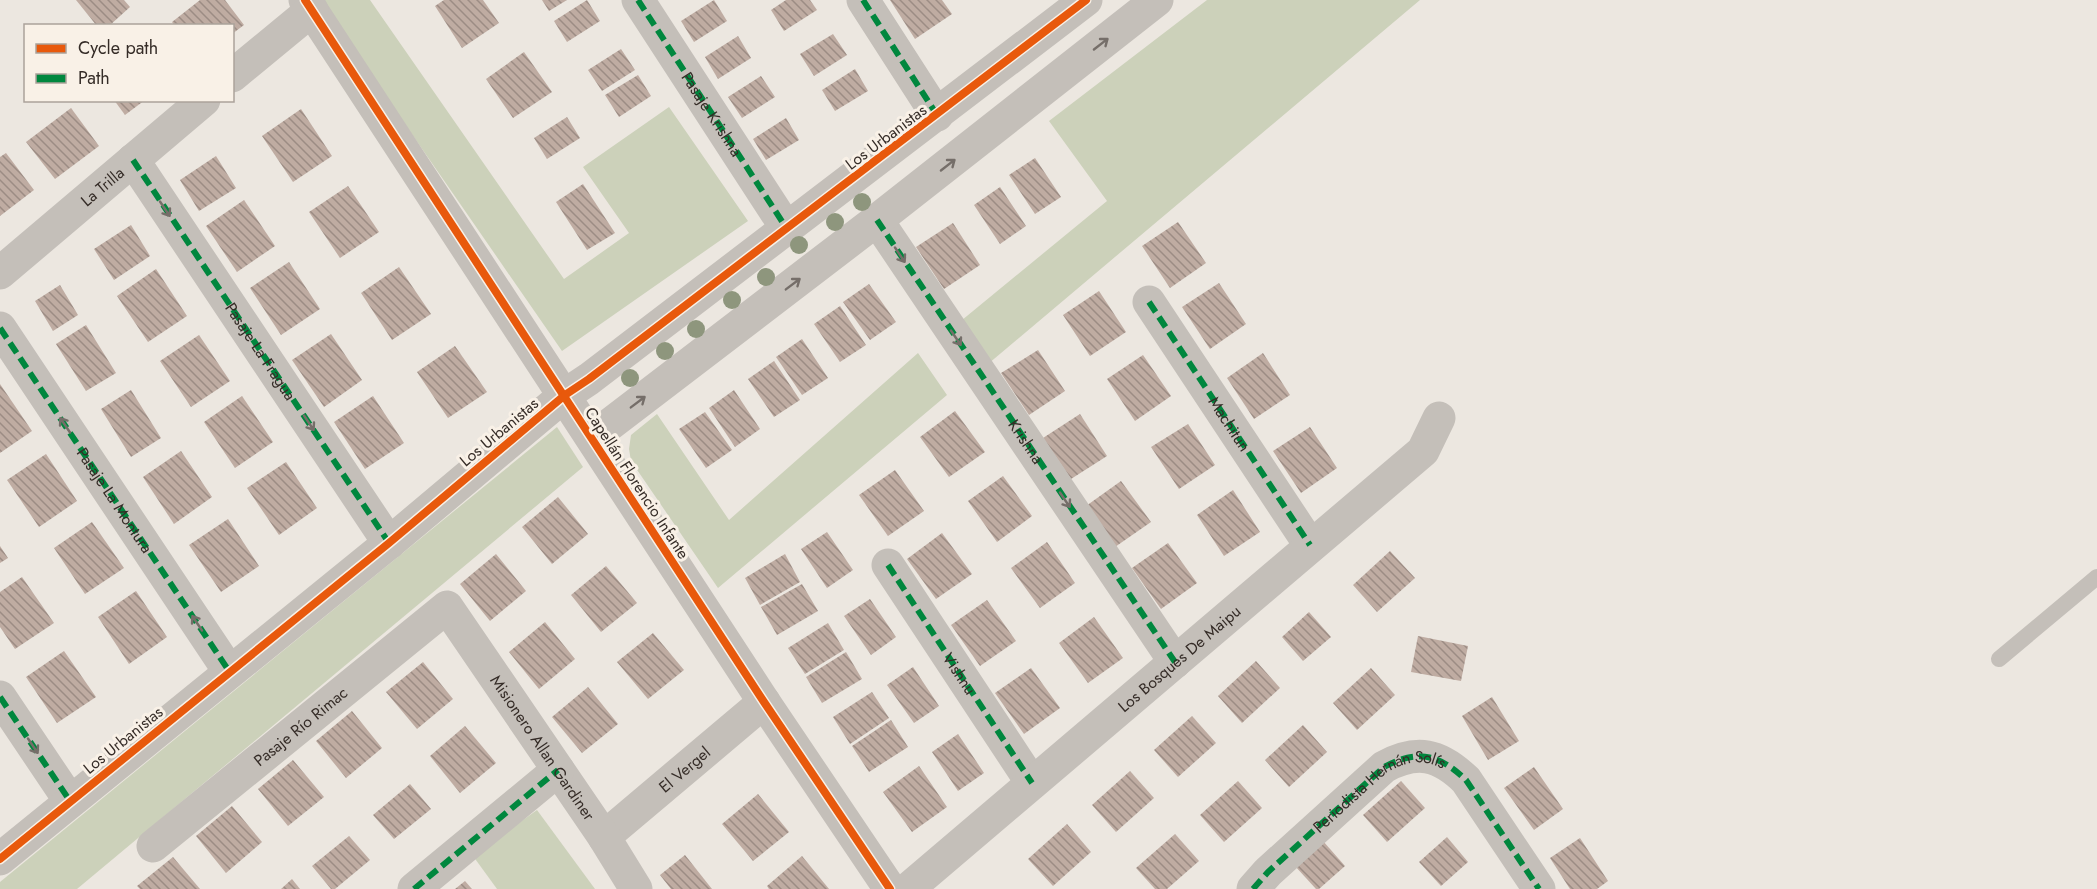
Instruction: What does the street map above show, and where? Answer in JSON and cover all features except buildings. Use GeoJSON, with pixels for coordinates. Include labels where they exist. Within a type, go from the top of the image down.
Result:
{"type":"FeatureCollection","features":[{"type":"Feature","properties":{"kind":"street","name":"Pasaje Krishna"},"geometry":{"type":"LineString","coordinates":[[638,0],[788,229]]}},
{"type":"Feature","properties":{"kind":"street"},"geometry":{"type":"LineString","coordinates":[[863,0],[937,115]]}},
{"type":"Feature","properties":{"kind":"street","name":"Los Urbanistas"},"geometry":{"type":"LineString","coordinates":[[0,859],[388,543],[565,395],[788,229],[1086,0]]}},
{"type":"Feature","properties":{"kind":"street"},"geometry":{"type":"LineString","coordinates":[[592,438],[877,220],[1157,0]]}},
{"type":"Feature","properties":{"kind":"street"},"geometry":{"type":"LineString","coordinates":[[234,74],[309,5]]}},
{"type":"Feature","properties":{"kind":"street","name":"Capellán Florencio Infante"},"geometry":{"type":"LineString","coordinates":[[309,5],[764,702],[890,889]]}},
{"type":"Feature","properties":{"kind":"street","name":"La Trilla"},"geometry":{"type":"LineString","coordinates":[[0,273],[202,102]]}},
{"type":"Feature","properties":{"kind":"street","name":"Pasaje La Fragua"},"geometry":{"type":"LineString","coordinates":[[133,160],[388,543]]}},
{"type":"Feature","properties":{"kind":"street","name":"Krishna"},"geometry":{"type":"LineString","coordinates":[[877,220],[1175,663]]}},
{"type":"Feature","properties":{"kind":"street","name":"Machitun"},"geometry":{"type":"LineString","coordinates":[[1149,302],[1310,546]]}},
{"type":"Feature","properties":{"kind":"street","name":"Pasaje La Montura"},"geometry":{"type":"LineString","coordinates":[[0,328],[229,671]]}},
{"type":"Feature","properties":{"kind":"street","name":"Los Bosques De Maipu"},"geometry":{"type":"LineString","coordinates":[[908,889],[1423,451],[1439,418]]}},
{"type":"Feature","properties":{"kind":"street","name":"Vishnu"},"geometry":{"type":"LineString","coordinates":[[888,565],[1032,783]]}},
{"type":"Feature","properties":{"kind":"street","name":"Misionero Allan Gardiner"},"geometry":{"type":"LineString","coordinates":[[447,607],[604,837],[636,889]]}},
{"type":"Feature","properties":{"kind":"street","name":"Pasaje Río Rimac"},"geometry":{"type":"LineString","coordinates":[[153,846],[447,607]]}},
{"type":"Feature","properties":{"kind":"street"},"geometry":{"type":"LineString","coordinates":[[0,697],[70,801]]}},
{"type":"Feature","properties":{"kind":"street","name":"El Vergel"},"geometry":{"type":"LineString","coordinates":[[604,837],[764,702]]}},
{"type":"Feature","properties":{"kind":"street","name":"Periodista Hernán Solís"},"geometry":{"type":"LineString","coordinates":[[1253,889],[1268,872],[1384,767],[1397,760],[1415,755],[1433,758],[1451,766],[1466,780],[1539,889]]}},
{"type":"Feature","properties":{"kind":"street"},"geometry":{"type":"LineString","coordinates":[[414,889],[558,770]]}},
{"type":"Feature","properties":{"kind":"lane"},"geometry":{"type":"LineString","coordinates":[[1999,659],[2097,577]]}},
{"type":"Feature","properties":{"kind":"green space"},"geometry":{"type":"Polygon","coordinates":[[[319,0],[370,0],[564,279],[629,233],[583,167],[669,107],[748,221],[562,351],[319,0]]]}},
{"type":"Feature","properties":{"kind":"green space"},"geometry":{"type":"Polygon","coordinates":[[[1207,0],[1420,0],[988,364],[956,325],[1107,201],[1049,121],[1207,0]]]}},
{"type":"Feature","properties":{"kind":"green space"},"geometry":{"type":"Polygon","coordinates":[[[918,353],[947,395],[718,588],[631,461],[629,449],[631,435],[657,414],[729,520],[918,353]]]}},
{"type":"Feature","properties":{"kind":"green space"},"geometry":{"type":"Polygon","coordinates":[[[557,427],[583,467],[77,889],[0,889],[0,882],[557,427]]]}},
{"type":"Feature","properties":{"kind":"green space"},"geometry":{"type":"Polygon","coordinates":[[[537,810],[595,889],[497,889],[473,856],[537,810]]]}},
{"type":"Feature","properties":{"kind":"marked path"},"geometry":{"type":"LineString","coordinates":[[638,0],[787,229]]}},
{"type":"Feature","properties":{"kind":"marked path"},"geometry":{"type":"LineString","coordinates":[[863,0],[937,115]]}},
{"type":"Feature","properties":{"kind":"marked path"},"geometry":{"type":"LineString","coordinates":[[133,160],[389,543]]}},
{"type":"Feature","properties":{"kind":"marked path"},"geometry":{"type":"LineString","coordinates":[[877,220],[1175,662]]}},
{"type":"Feature","properties":{"kind":"marked path"},"geometry":{"type":"LineString","coordinates":[[1149,302],[1310,545]]}},
{"type":"Feature","properties":{"kind":"marked path"},"geometry":{"type":"LineString","coordinates":[[0,328],[229,671]]}},
{"type":"Feature","properties":{"kind":"marked path"},"geometry":{"type":"LineString","coordinates":[[888,565],[1032,783]]}},
{"type":"Feature","properties":{"kind":"marked path"},"geometry":{"type":"LineString","coordinates":[[0,697],[70,801]]}},
{"type":"Feature","properties":{"kind":"marked path"},"geometry":{"type":"LineString","coordinates":[[1253,889],[1268,872],[1384,767],[1396,761],[1417,756],[1446,764],[1466,780],[1539,889]]}},
{"type":"Feature","properties":{"kind":"marked path"},"geometry":{"type":"LineString","coordinates":[[414,889],[558,770]]}},
{"type":"Feature","properties":{"kind":"cycle path"},"geometry":{"type":"LineString","coordinates":[[305,0],[764,702],[890,889]]}},
{"type":"Feature","properties":{"kind":"cycle path"},"geometry":{"type":"LineString","coordinates":[[0,859],[389,543],[565,395],[1086,0]]}}]}
